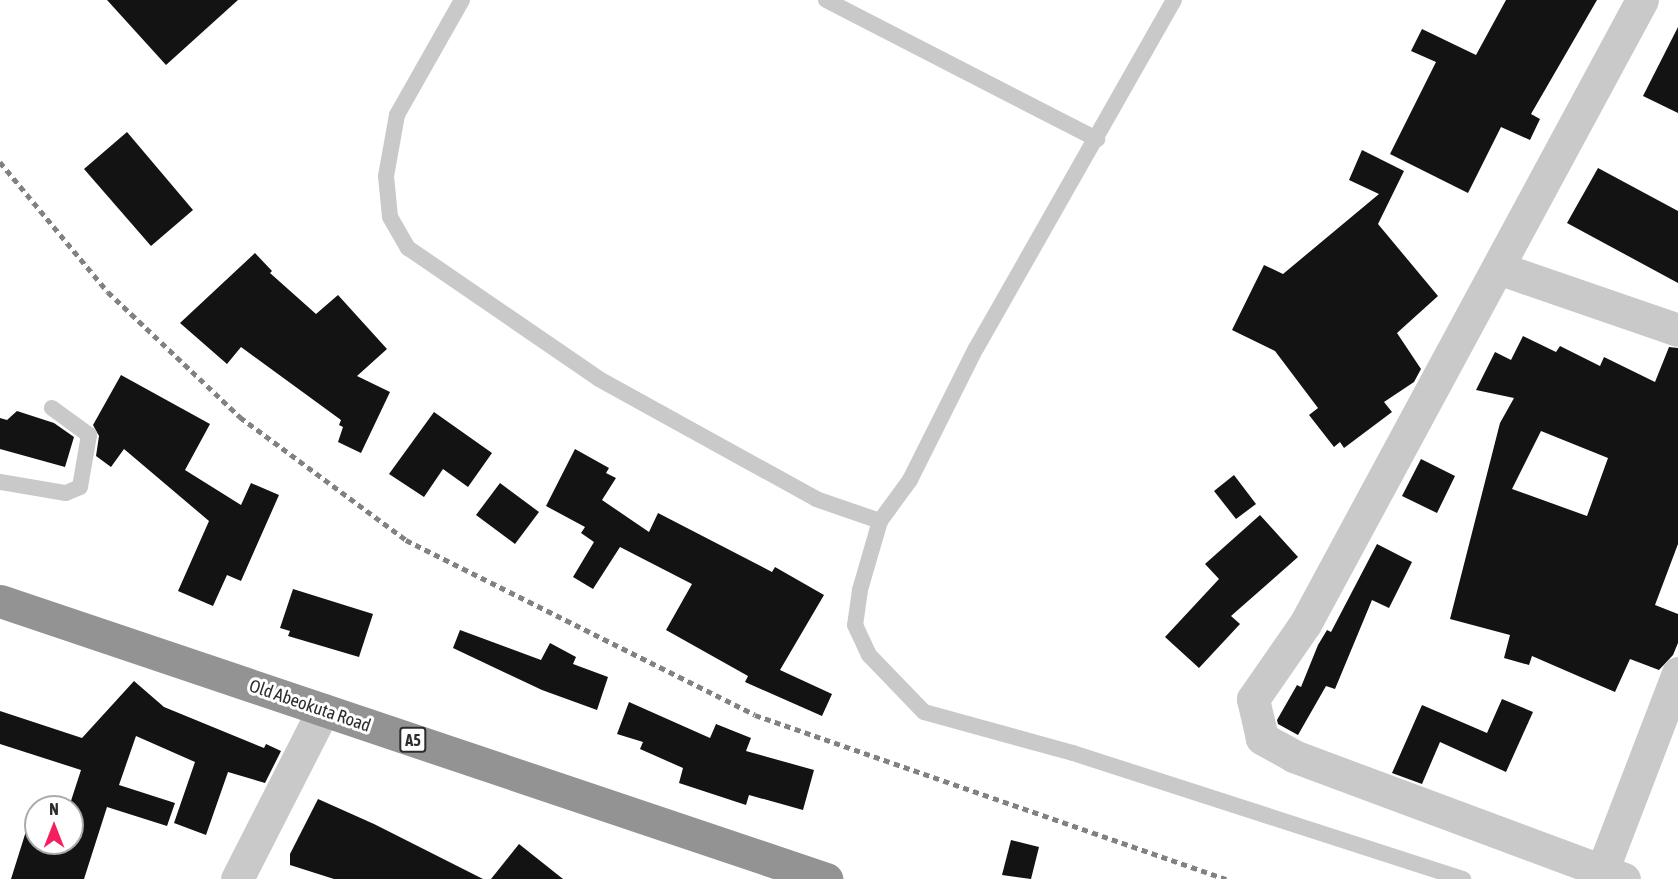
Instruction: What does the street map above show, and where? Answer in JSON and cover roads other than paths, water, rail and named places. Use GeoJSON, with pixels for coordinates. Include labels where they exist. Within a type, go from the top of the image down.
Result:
{"type":"FeatureCollection","features":[{"type":"Feature","properties":{"kind":"highway","name":"Old Abeokuta Road"},"geometry":{"type":"LineString","coordinates":[[0,601],[826,879]]}},
{"type":"Feature","properties":{"kind":"street"},"geometry":{"type":"LineString","coordinates":[[1642,0],[1305,624],[1253,699],[1262,738],[1294,756],[1613,875],[1678,674]]}},
{"type":"Feature","properties":{"kind":"street"},"geometry":{"type":"LineString","coordinates":[[1498,268],[1678,330]]}},
{"type":"Feature","properties":{"kind":"street"},"geometry":{"type":"LineString","coordinates":[[237,879],[323,710]]}},
{"type":"Feature","properties":{"kind":"lane"},"geometry":{"type":"LineString","coordinates":[[462,0],[397,115],[386,176],[390,217],[408,248],[599,379],[816,499],[880,521]]}},
{"type":"Feature","properties":{"kind":"lane"},"geometry":{"type":"LineString","coordinates":[[826,0],[1096,139]]}},
{"type":"Feature","properties":{"kind":"lane"},"geometry":{"type":"LineString","coordinates":[[1174,0],[976,348],[910,480],[880,521],[860,590],[855,625],[869,655],[924,712],[1073,753],[1463,879]]}},
{"type":"Feature","properties":{"kind":"lane"},"geometry":{"type":"LineString","coordinates":[[0,482],[66,493],[80,487],[89,435],[52,408]]}},
{"type":"Feature","properties":{"kind":"railway"},"geometry":{"type":"LineString","coordinates":[[0,162],[108,292],[240,417],[406,540],[755,715],[1226,879]]}}]}
